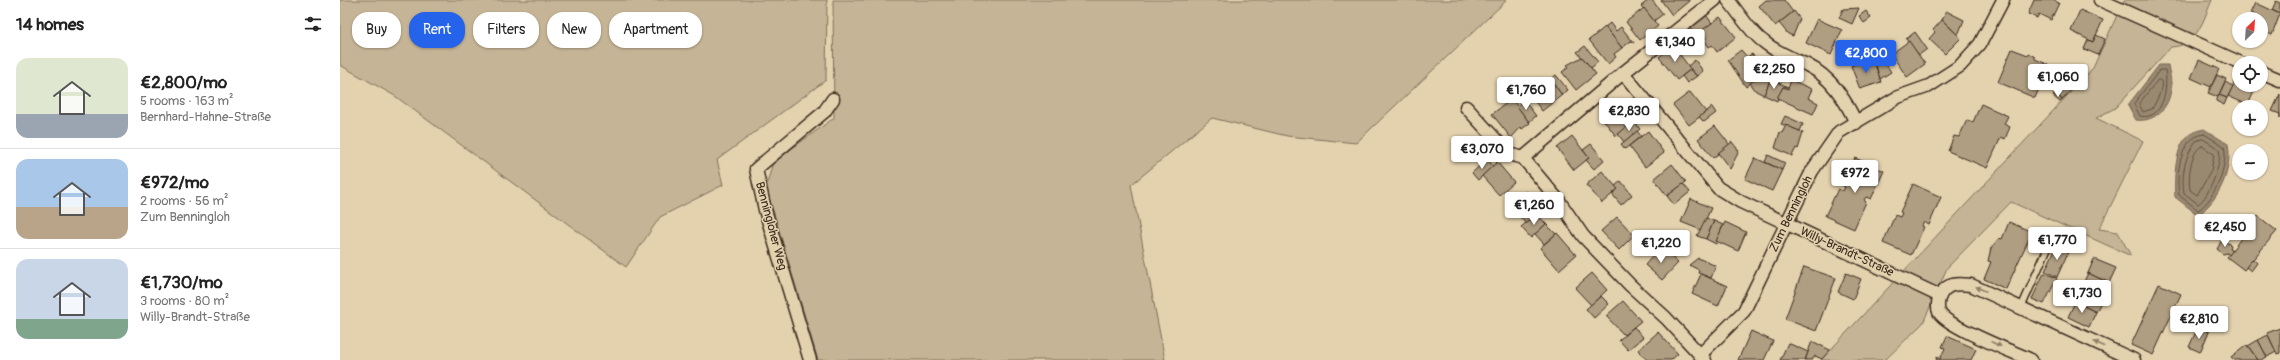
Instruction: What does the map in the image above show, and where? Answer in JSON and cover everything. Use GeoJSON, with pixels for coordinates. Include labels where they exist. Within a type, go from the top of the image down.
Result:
{"type":"FeatureCollection","features":[{"type":"Feature","properties":{"kind":"street"},"geometry":{"type":"LineString","coordinates":[[1523,158],[1623,73],[1715,0]]}},
{"type":"Feature","properties":{"kind":"street"},"geometry":{"type":"LineString","coordinates":[[1728,0],[1762,42],[1809,66],[1828,80],[1846,102],[1856,123]]}},
{"type":"Feature","properties":{"kind":"street","name":"Zum Benningloh"},"geometry":{"type":"LineString","coordinates":[[1702,357],[1744,311],[1812,171],[1839,132],[1898,97],[1929,86],[1960,66],[1980,44],[2004,0]]}},
{"type":"Feature","properties":{"kind":"street"},"geometry":{"type":"LineString","coordinates":[[2100,0],[2232,59]]}},
{"type":"Feature","properties":{"kind":"street","name":"Willy-Brandt-Straße"},"geometry":{"type":"LineString","coordinates":[[1623,73],[1718,188],[1741,202],[1940,296]]}},
{"type":"Feature","properties":{"kind":"street"},"geometry":{"type":"LineString","coordinates":[[2268,75],[2280,80]]}},
{"type":"Feature","properties":{"kind":"street","name":"Benningloher Weg"},"geometry":{"type":"LineString","coordinates":[[810,360],[765,210],[756,169],[824,112],[832,98]]}},
{"type":"Feature","properties":{"kind":"street"},"geometry":{"type":"LineString","coordinates":[[1466,107],[1509,154],[1523,158],[1559,201],[1583,236],[1702,357]]}},
{"type":"Feature","properties":{"kind":"street"},"geometry":{"type":"LineString","coordinates":[[2031,360],[1951,324],[1939,312],[1940,296],[1947,287],[1955,283],[1971,285],[2134,360]]}},
{"type":"Feature","properties":{"kind":"lane"},"geometry":{"type":"LineString","coordinates":[[2021,308],[2050,244]]}},
{"type":"Feature","properties":{"kind":"shaded area"},"geometry":{"type":"Polygon","coordinates":[[[340,0],[827,0],[826,80],[717,160],[723,185],[660,217],[626,267],[395,96],[340,65],[340,0]]]}},
{"type":"Feature","properties":{"kind":"shaded area"},"geometry":{"type":"Polygon","coordinates":[[[833,0],[1507,0],[1356,143],[1287,136],[1212,118],[1131,185],[1165,360],[818,360],[766,187],[773,162],[834,118],[833,0]]]}},
{"type":"Feature","properties":{"kind":"shaded area"},"geometry":{"type":"Polygon","coordinates":[[[2124,0],[2212,0],[2202,24],[2193,37],[2180,46],[2171,47],[2115,108],[2096,118],[2143,141],[2099,229],[2118,232],[2131,256],[2011,202],[1947,268],[1923,323],[1885,360],[1821,360],[2093,68],[2124,0]]]}},
{"type":"Feature","properties":{"kind":"water"},"geometry":{"type":"Polygon","coordinates":[[[2159,65],[2168,65],[2171,84],[2169,98],[2162,111],[2157,115],[2144,120],[2136,120],[2128,105],[2159,65]]]}},
{"type":"Feature","properties":{"kind":"water"},"geometry":{"type":"Polygon","coordinates":[[[2204,129],[2228,144],[2229,154],[2226,173],[2218,193],[2206,209],[2198,215],[2175,197],[2175,172],[2178,153],[2186,138],[2193,132],[2204,129]]]}},
{"type":"Feature","properties":{"kind":"building"},"geometry":{"type":"Polygon","coordinates":[[[1649,0],[1652,0],[1663,14],[1654,21],[1641,6],[1649,0]]]}},
{"type":"Feature","properties":{"kind":"building"},"geometry":{"type":"Polygon","coordinates":[[[1661,0],[1689,0],[1689,1],[1672,15],[1661,0]]]}},
{"type":"Feature","properties":{"kind":"building"},"geometry":{"type":"Polygon","coordinates":[[[1766,0],[1784,0],[1793,12],[1775,26],[1759,6],[1766,0]]]}},
{"type":"Feature","properties":{"kind":"building"},"geometry":{"type":"Polygon","coordinates":[[[2034,0],[2053,0],[2059,3],[2051,20],[2039,14],[2037,18],[2028,14],[2034,0]]]}},
{"type":"Feature","properties":{"kind":"building"},"geometry":{"type":"Polygon","coordinates":[[[2276,1],[2280,3],[2280,14],[2272,10],[2276,1]]]}},
{"type":"Feature","properties":{"kind":"building"},"geometry":{"type":"Polygon","coordinates":[[[2256,3],[2280,14],[2272,35],[2268,33],[2268,12],[2252,12],[2256,3]]]}},
{"type":"Feature","properties":{"kind":"building"},"geometry":{"type":"Polygon","coordinates":[[[1644,8],[1658,26],[1640,40],[1626,22],[1644,8]]]}},
{"type":"Feature","properties":{"kind":"building"},"geometry":{"type":"Polygon","coordinates":[[[1859,8],[1852,24],[1839,18],[1843,9],[1859,8]]]}},
{"type":"Feature","properties":{"kind":"building"},"geometry":{"type":"Polygon","coordinates":[[[2080,10],[2103,20],[2093,42],[2071,31],[2080,10]]]}},
{"type":"Feature","properties":{"kind":"building"},"geometry":{"type":"Polygon","coordinates":[[[1794,11],[1800,19],[1793,36],[1788,34],[1779,23],[1794,11]]]}},
{"type":"Feature","properties":{"kind":"building"},"geometry":{"type":"Polygon","coordinates":[[[1866,11],[1871,18],[1864,23],[1859,16],[1866,11]]]}},
{"type":"Feature","properties":{"kind":"building"},"geometry":{"type":"Polygon","coordinates":[[[1946,11],[1964,20],[1958,35],[1942,20],[1946,11]]]}},
{"type":"Feature","properties":{"kind":"building"},"geometry":{"type":"Polygon","coordinates":[[[1706,15],[1712,23],[1696,36],[1690,28],[1706,15]]]}},
{"type":"Feature","properties":{"kind":"building"},"geometry":{"type":"Polygon","coordinates":[[[1720,17],[1736,37],[1717,52],[1712,45],[1709,47],[1704,40],[1706,38],[1701,31],[1720,17]]]}},
{"type":"Feature","properties":{"kind":"building"},"geometry":{"type":"Polygon","coordinates":[[[1817,19],[1842,30],[1831,55],[1806,43],[1817,19]]]}},
{"type":"Feature","properties":{"kind":"building"},"geometry":{"type":"Polygon","coordinates":[[[1942,20],[1961,38],[1945,54],[1929,39],[1935,32],[1933,30],[1942,20]]]}},
{"type":"Feature","properties":{"kind":"building"},"geometry":{"type":"Polygon","coordinates":[[[1610,23],[1616,31],[1621,27],[1634,43],[1631,41],[1622,48],[1605,27],[1610,23]]]}},
{"type":"Feature","properties":{"kind":"building"},"geometry":{"type":"Polygon","coordinates":[[[1605,27],[1622,48],[1614,54],[1616,57],[1608,64],[1589,40],[1605,27]]]}},
{"type":"Feature","properties":{"kind":"building"},"geometry":{"type":"Polygon","coordinates":[[[1915,32],[1927,49],[1919,55],[1906,39],[1915,32]]]}},
{"type":"Feature","properties":{"kind":"building"},"geometry":{"type":"Polygon","coordinates":[[[2096,35],[2105,39],[2098,55],[2084,49],[2088,40],[2093,42],[2096,35]]]}},
{"type":"Feature","properties":{"kind":"building"},"geometry":{"type":"Polygon","coordinates":[[[1909,41],[1925,64],[1907,77],[1891,54],[1909,41]]]}},
{"type":"Feature","properties":{"kind":"building"},"geometry":{"type":"Polygon","coordinates":[[[1585,46],[1598,62],[1591,68],[1577,52],[1585,46]]]}},
{"type":"Feature","properties":{"kind":"building"},"geometry":{"type":"Polygon","coordinates":[[[1673,46],[1691,69],[1677,80],[1659,57],[1673,46]]]}},
{"type":"Feature","properties":{"kind":"building"},"geometry":{"type":"Polygon","coordinates":[[[2012,49],[2028,55],[2028,53],[2035,57],[2035,59],[2049,65],[2035,98],[1998,82],[2012,49]]]}},
{"type":"Feature","properties":{"kind":"building"},"geometry":{"type":"Polygon","coordinates":[[[1741,50],[1747,57],[1752,54],[1766,71],[1746,87],[1728,60],[1741,50]]]}},
{"type":"Feature","properties":{"kind":"building"},"geometry":{"type":"Polygon","coordinates":[[[1880,55],[1891,72],[1880,79],[1874,59],[1880,55]]]}},
{"type":"Feature","properties":{"kind":"building"},"geometry":{"type":"Polygon","coordinates":[[[1582,57],[1596,74],[1576,90],[1562,72],[1569,67],[1567,65],[1582,57]]]}},
{"type":"Feature","properties":{"kind":"building"},"geometry":{"type":"Polygon","coordinates":[[[1873,58],[1881,82],[1860,89],[1851,66],[1873,58]]]}},
{"type":"Feature","properties":{"kind":"building"},"geometry":{"type":"Polygon","coordinates":[[[1695,60],[1703,71],[1697,76],[1688,66],[1695,60]]]}},
{"type":"Feature","properties":{"kind":"building"},"geometry":{"type":"Polygon","coordinates":[[[2199,60],[2219,69],[2211,87],[2191,78],[2199,60]]]}},
{"type":"Feature","properties":{"kind":"building"},"geometry":{"type":"Polygon","coordinates":[[[1690,70],[1697,76],[1687,83],[1682,76],[1690,70]]]}},
{"type":"Feature","properties":{"kind":"building"},"geometry":{"type":"Polygon","coordinates":[[[1764,73],[1772,76],[1764,95],[1756,91],[1750,83],[1764,73]]]}},
{"type":"Feature","properties":{"kind":"building"},"geometry":{"type":"Polygon","coordinates":[[[1556,75],[1568,90],[1562,95],[1550,79],[1556,75]]]}},
{"type":"Feature","properties":{"kind":"building"},"geometry":{"type":"Polygon","coordinates":[[[2217,75],[2226,79],[2218,97],[2208,93],[2217,75]]]}},
{"type":"Feature","properties":{"kind":"building"},"geometry":{"type":"Polygon","coordinates":[[[1772,76],[1772,80],[1788,87],[1783,87],[1777,101],[1764,95],[1772,76]]]}},
{"type":"Feature","properties":{"kind":"building"},"geometry":{"type":"Polygon","coordinates":[[[1550,79],[1562,95],[1542,111],[1530,95],[1537,89],[1535,87],[1539,82],[1543,85],[1550,79]]]}},
{"type":"Feature","properties":{"kind":"building"},"geometry":{"type":"Polygon","coordinates":[[[1791,80],[1812,89],[1808,98],[1818,103],[1813,114],[1777,98],[1783,87],[1788,89],[1791,80]]]}},
{"type":"Feature","properties":{"kind":"building"},"geometry":{"type":"Polygon","coordinates":[[[2067,81],[2074,87],[2062,100],[2056,93],[2067,81]]]}},
{"type":"Feature","properties":{"kind":"building"},"geometry":{"type":"Polygon","coordinates":[[[2225,82],[2232,86],[2227,98],[2219,95],[2225,82]]]}},
{"type":"Feature","properties":{"kind":"building"},"geometry":{"type":"Polygon","coordinates":[[[2232,88],[2232,92],[2254,92],[2250,100],[2237,100],[2228,96],[2232,88]]]}},
{"type":"Feature","properties":{"kind":"building"},"geometry":{"type":"Polygon","coordinates":[[[1690,92],[1706,112],[1689,125],[1673,105],[1690,92]]]}},
{"type":"Feature","properties":{"kind":"building"},"geometry":{"type":"Polygon","coordinates":[[[2056,93],[2062,100],[2060,102],[2053,96],[2056,93]]]}},
{"type":"Feature","properties":{"kind":"building"},"geometry":{"type":"Polygon","coordinates":[[[2280,94],[2280,114],[2272,111],[2280,94]]]}},
{"type":"Feature","properties":{"kind":"building"},"geometry":{"type":"Polygon","coordinates":[[[2219,95],[2227,98],[2224,105],[2216,101],[2219,95]]]}},
{"type":"Feature","properties":{"kind":"building"},"geometry":{"type":"Polygon","coordinates":[[[1512,99],[1530,123],[1522,129],[1521,127],[1511,138],[1492,114],[1512,99]]]}},
{"type":"Feature","properties":{"kind":"building"},"geometry":{"type":"Polygon","coordinates":[[[1524,100],[1536,116],[1529,122],[1517,106],[1524,100]]]}},
{"type":"Feature","properties":{"kind":"building"},"geometry":{"type":"Polygon","coordinates":[[[1981,104],[2008,116],[2004,124],[2010,127],[2005,139],[2001,137],[1987,168],[1948,151],[1954,136],[1959,137],[1967,120],[1973,122],[1981,104]]]}},
{"type":"Feature","properties":{"kind":"building"},"geometry":{"type":"Polygon","coordinates":[[[1619,105],[1623,111],[1625,110],[1633,123],[1616,136],[1602,118],[1619,105]]]}},
{"type":"Feature","properties":{"kind":"building"},"geometry":{"type":"Polygon","coordinates":[[[1712,107],[1716,113],[1704,122],[1699,117],[1712,107]]]}},
{"type":"Feature","properties":{"kind":"building"},"geometry":{"type":"Polygon","coordinates":[[[1785,116],[1803,124],[1800,131],[1781,124],[1785,116]]]}},
{"type":"Feature","properties":{"kind":"building"},"geometry":{"type":"Polygon","coordinates":[[[1634,121],[1640,129],[1624,142],[1618,134],[1634,121]]]}},
{"type":"Feature","properties":{"kind":"building"},"geometry":{"type":"Polygon","coordinates":[[[1786,125],[1803,133],[1798,149],[1796,148],[1792,156],[1775,148],[1780,132],[1782,133],[1786,125]]]}},
{"type":"Feature","properties":{"kind":"building"},"geometry":{"type":"Polygon","coordinates":[[[1715,126],[1730,145],[1713,158],[1698,139],[1715,126]]]}},
{"type":"Feature","properties":{"kind":"building"},"geometry":{"type":"Polygon","coordinates":[[[1637,131],[1641,136],[1625,149],[1621,144],[1637,131]]]}},
{"type":"Feature","properties":{"kind":"building"},"geometry":{"type":"Polygon","coordinates":[[[1648,131],[1664,153],[1645,167],[1629,146],[1648,131]]]}},
{"type":"Feature","properties":{"kind":"building"},"geometry":{"type":"Polygon","coordinates":[[[1572,136],[1589,158],[1574,170],[1557,148],[1572,136]]]}},
{"type":"Feature","properties":{"kind":"building"},"geometry":{"type":"Polygon","coordinates":[[[1732,142],[1739,151],[1730,169],[1718,153],[1732,142]]]}},
{"type":"Feature","properties":{"kind":"building"},"geometry":{"type":"Polygon","coordinates":[[[1591,144],[1604,160],[1594,169],[1586,160],[1589,158],[1583,150],[1591,144]]]}},
{"type":"Feature","properties":{"kind":"building"},"geometry":{"type":"Polygon","coordinates":[[[1768,155],[1785,163],[1782,170],[1765,162],[1768,155]]]}},
{"type":"Feature","properties":{"kind":"building"},"geometry":{"type":"Polygon","coordinates":[[[1755,158],[1782,170],[1772,191],[1745,179],[1755,158]]]}},
{"type":"Feature","properties":{"kind":"building"},"geometry":{"type":"Polygon","coordinates":[[[1855,158],[1884,171],[1871,199],[1866,197],[1864,200],[1866,202],[1854,229],[1825,216],[1838,189],[1843,191],[1845,187],[1843,186],[1855,158]]]}},
{"type":"Feature","properties":{"kind":"building"},"geometry":{"type":"Polygon","coordinates":[[[1487,159],[1493,166],[1478,180],[1472,173],[1487,159]]]}},
{"type":"Feature","properties":{"kind":"building"},"geometry":{"type":"Polygon","coordinates":[[[1497,162],[1514,182],[1499,195],[1482,176],[1497,162]]]}},
{"type":"Feature","properties":{"kind":"building"},"geometry":{"type":"Polygon","coordinates":[[[1672,164],[1686,182],[1667,196],[1654,179],[1672,164]]]}},
{"type":"Feature","properties":{"kind":"building"},"geometry":{"type":"Polygon","coordinates":[[[1602,171],[1618,189],[1602,203],[1586,185],[1602,171]]]}},
{"type":"Feature","properties":{"kind":"building"},"geometry":{"type":"Polygon","coordinates":[[[1621,181],[1632,195],[1621,205],[1612,194],[1618,189],[1615,186],[1621,181]]]}},
{"type":"Feature","properties":{"kind":"building"},"geometry":{"type":"Polygon","coordinates":[[[1683,184],[1690,192],[1674,205],[1667,196],[1683,184]]]}},
{"type":"Feature","properties":{"kind":"building"},"geometry":{"type":"Polygon","coordinates":[[[1913,184],[1941,197],[1929,225],[1924,222],[1922,226],[1924,227],[1911,255],[1883,243],[1895,215],[1900,217],[1902,213],[1900,212],[1913,184]]]}},
{"type":"Feature","properties":{"kind":"building"},"geometry":{"type":"Polygon","coordinates":[[[1526,191],[1542,210],[1526,224],[1510,206],[1526,191]]]}},
{"type":"Feature","properties":{"kind":"building"},"geometry":{"type":"Polygon","coordinates":[[[1691,199],[1711,208],[1701,230],[1681,222],[1691,199]]]}},
{"type":"Feature","properties":{"kind":"building"},"geometry":{"type":"Polygon","coordinates":[[[1537,214],[1546,224],[1531,238],[1521,227],[1537,214]]]}},
{"type":"Feature","properties":{"kind":"building"},"geometry":{"type":"Polygon","coordinates":[[[2258,216],[2277,231],[2244,270],[2227,257],[2258,216]]]}},
{"type":"Feature","properties":{"kind":"building"},"geometry":{"type":"Polygon","coordinates":[[[1617,217],[1634,235],[1619,250],[1601,231],[1617,217]]]}},
{"type":"Feature","properties":{"kind":"building"},"geometry":{"type":"Polygon","coordinates":[[[1706,218],[1714,221],[1706,239],[1697,236],[1706,218]]]}},
{"type":"Feature","properties":{"kind":"building"},"geometry":{"type":"Polygon","coordinates":[[[1714,221],[1723,225],[1716,244],[1706,239],[1714,221]]]}},
{"type":"Feature","properties":{"kind":"building"},"geometry":{"type":"Polygon","coordinates":[[[1725,222],[1746,232],[1738,251],[1716,241],[1725,222]]]}},
{"type":"Feature","properties":{"kind":"building"},"geometry":{"type":"Polygon","coordinates":[[[2009,222],[2032,232],[2006,289],[1984,279],[1991,262],[1988,261],[1991,248],[1999,238],[2002,239],[2009,222]]]}},
{"type":"Feature","properties":{"kind":"building"},"geometry":{"type":"Polygon","coordinates":[[[1546,224],[1556,234],[1544,244],[1535,234],[1546,224]]]}},
{"type":"Feature","properties":{"kind":"building"},"geometry":{"type":"Polygon","coordinates":[[[1557,233],[1576,255],[1559,270],[1540,248],[1557,233]]]}},
{"type":"Feature","properties":{"kind":"building"},"geometry":{"type":"Polygon","coordinates":[[[2222,240],[2231,245],[2230,248],[2233,250],[2229,255],[2227,253],[2223,254],[2217,249],[2222,240]]]}},
{"type":"Feature","properties":{"kind":"building"},"geometry":{"type":"Polygon","coordinates":[[[2057,245],[2069,250],[2057,277],[2045,271],[2057,245]]]}},
{"type":"Feature","properties":{"kind":"building"},"geometry":{"type":"Polygon","coordinates":[[[1661,247],[1678,263],[1662,280],[1645,265],[1661,247]]]}},
{"type":"Feature","properties":{"kind":"building"},"geometry":{"type":"Polygon","coordinates":[[[1698,258],[1716,266],[1711,278],[1698,273],[1699,270],[1689,265],[1698,258]]]}},
{"type":"Feature","properties":{"kind":"building"},"geometry":{"type":"Polygon","coordinates":[[[2094,259],[2116,268],[2109,283],[2088,273],[2094,259]]]}},
{"type":"Feature","properties":{"kind":"building"},"geometry":{"type":"Polygon","coordinates":[[[2253,259],[2257,263],[2251,271],[2246,267],[2253,259]]]}},
{"type":"Feature","properties":{"kind":"building"},"geometry":{"type":"Polygon","coordinates":[[[1804,267],[1836,278],[1816,331],[1785,319],[1804,267]]]}},
{"type":"Feature","properties":{"kind":"building"},"geometry":{"type":"Polygon","coordinates":[[[1592,273],[1607,290],[1591,305],[1575,288],[1592,273]]]}},
{"type":"Feature","properties":{"kind":"building"},"geometry":{"type":"Polygon","coordinates":[[[1846,273],[1861,279],[1853,299],[1838,292],[1846,273]]]}},
{"type":"Feature","properties":{"kind":"building"},"geometry":{"type":"Polygon","coordinates":[[[2044,273],[2057,278],[2044,304],[2032,299],[2044,273]]]}},
{"type":"Feature","properties":{"kind":"building"},"geometry":{"type":"Polygon","coordinates":[[[2088,273],[2109,283],[2103,298],[2081,288],[2088,273]]]}},
{"type":"Feature","properties":{"kind":"building"},"geometry":{"type":"Polygon","coordinates":[[[1701,274],[1727,286],[1718,306],[1692,294],[1701,274]]]}},
{"type":"Feature","properties":{"kind":"building"},"geometry":{"type":"Polygon","coordinates":[[[2159,284],[2181,294],[2153,355],[2131,345],[2159,284]]]}},
{"type":"Feature","properties":{"kind":"building"},"geometry":{"type":"Polygon","coordinates":[[[2081,288],[2103,298],[2096,312],[2075,302],[2081,288]]]}},
{"type":"Feature","properties":{"kind":"building"},"geometry":{"type":"Polygon","coordinates":[[[1601,296],[1609,304],[1594,318],[1586,309],[1601,296]]]}},
{"type":"Feature","properties":{"kind":"building"},"geometry":{"type":"Polygon","coordinates":[[[1623,301],[1641,321],[1624,335],[1606,316],[1623,301]]]}},
{"type":"Feature","properties":{"kind":"building"},"geometry":{"type":"Polygon","coordinates":[[[2075,302],[2096,312],[2089,327],[2068,317],[2075,302]]]}},
{"type":"Feature","properties":{"kind":"building"},"geometry":{"type":"Polygon","coordinates":[[[2201,321],[2211,326],[2209,332],[2198,327],[2201,321]]]}},
{"type":"Feature","properties":{"kind":"building"},"geometry":{"type":"Polygon","coordinates":[[[1634,327],[1643,337],[1628,350],[1619,340],[1634,327]]]}},
{"type":"Feature","properties":{"kind":"building"},"geometry":{"type":"Polygon","coordinates":[[[2198,327],[2209,332],[2200,352],[2189,347],[2198,327]]]}},
{"type":"Feature","properties":{"kind":"building"},"geometry":{"type":"Polygon","coordinates":[[[2280,328],[2280,353],[2277,354],[2267,333],[2280,328]]]}},
{"type":"Feature","properties":{"kind":"building"},"geometry":{"type":"Polygon","coordinates":[[[1751,331],[1773,341],[1764,360],[1738,360],[1751,331]]]}},
{"type":"Feature","properties":{"kind":"building"},"geometry":{"type":"Polygon","coordinates":[[[1658,332],[1678,354],[1671,360],[1647,360],[1638,350],[1658,332]]]}},
{"type":"Feature","properties":{"kind":"building"},"geometry":{"type":"Polygon","coordinates":[[[2268,335],[2276,352],[2267,357],[2258,340],[2268,335]]]}},
{"type":"Feature","properties":{"kind":"building"},"geometry":{"type":"Polygon","coordinates":[[[1947,336],[1976,349],[1971,360],[1936,360],[1937,357],[1940,359],[1945,348],[1942,347],[1947,336]]]}},
{"type":"Feature","properties":{"kind":"building"},"geometry":{"type":"Polygon","coordinates":[[[2258,340],[2267,357],[2261,360],[2258,360],[2248,346],[2258,340]]]}},
{"type":"Feature","properties":{"kind":"building"},"geometry":{"type":"Polygon","coordinates":[[[1812,341],[1830,350],[1822,359],[1815,356],[1812,360],[1805,360],[1812,341]]]}},
{"type":"Feature","properties":{"kind":"building"},"geometry":{"type":"Polygon","coordinates":[[[1788,343],[1808,352],[1805,360],[1780,360],[1788,343]]]}},
{"type":"Feature","properties":{"kind":"building"},"geometry":{"type":"Polygon","coordinates":[[[2247,345],[2258,360],[2234,360],[2231,357],[2247,345]]]}}]}
